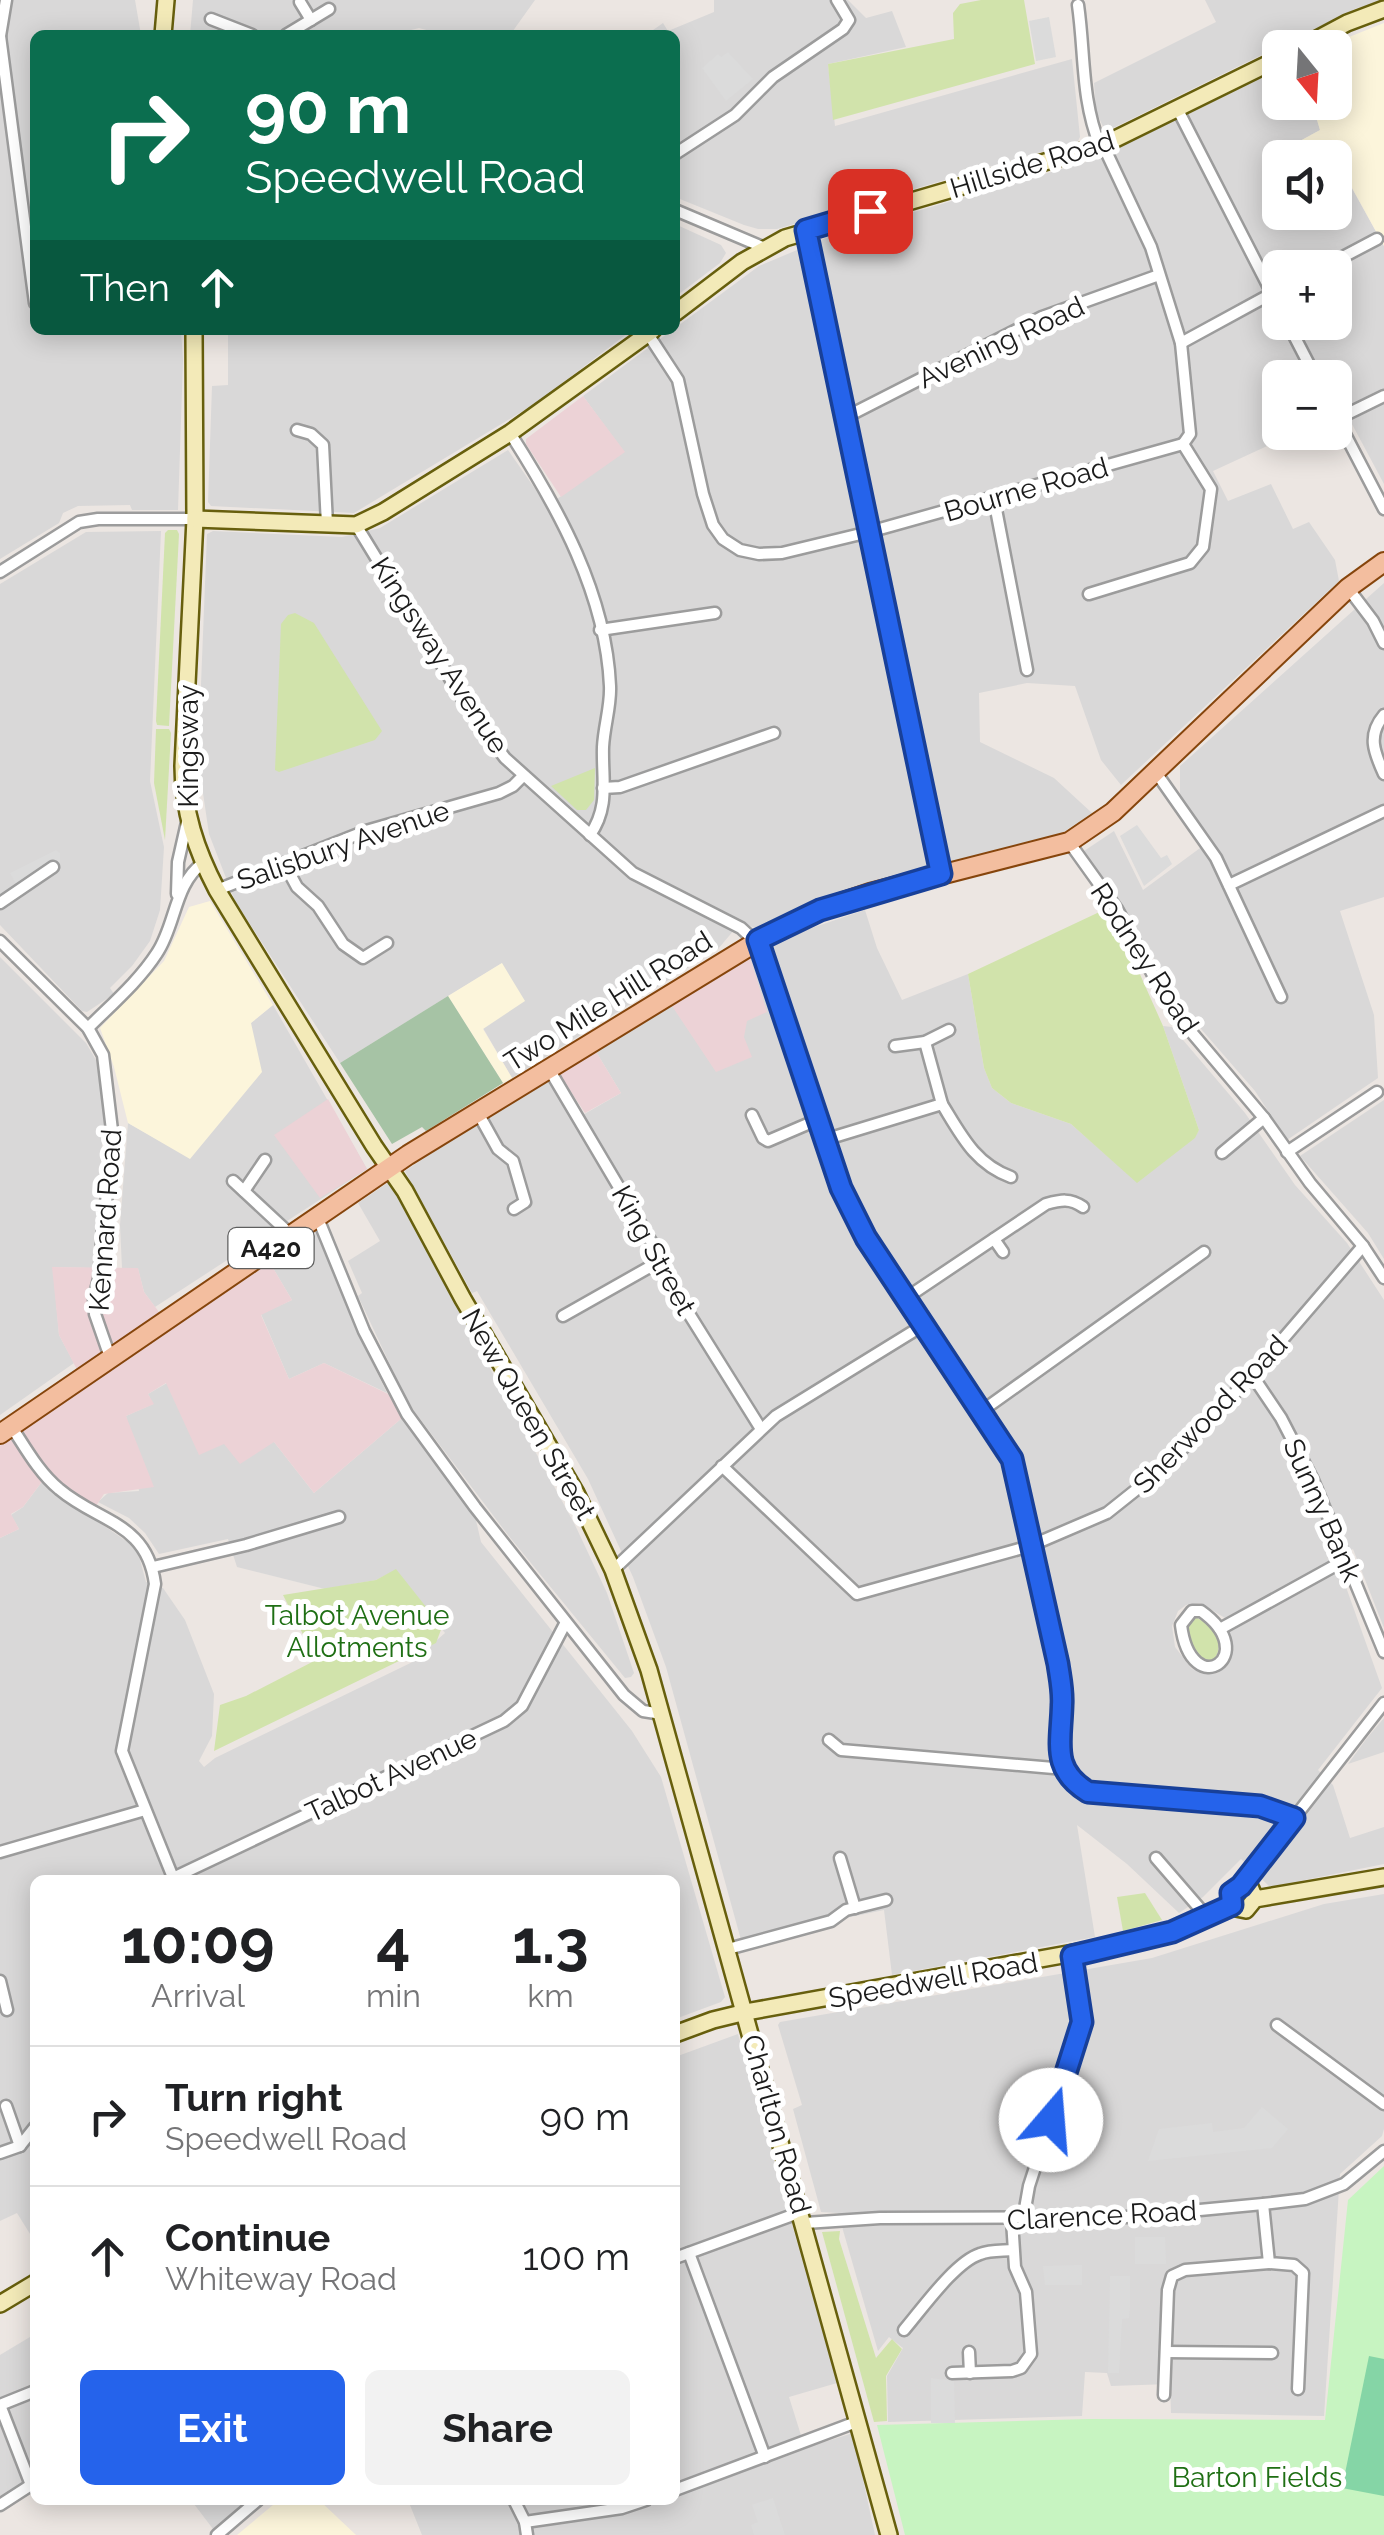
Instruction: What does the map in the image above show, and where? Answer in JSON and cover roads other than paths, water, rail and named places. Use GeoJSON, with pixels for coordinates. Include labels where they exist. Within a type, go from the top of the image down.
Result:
{"type":"FeatureCollection","features":[{"type":"Feature","properties":{"kind":"main road","name":"A420"},"geometry":{"type":"LineString","coordinates":[[1348,588],[1384,562]]}},
{"type":"Feature","properties":{"kind":"main road","name":"Two Mile Hill Road"},"geometry":{"type":"LineString","coordinates":[[6,1430],[389,1168],[757,941],[820,910],[1069,842],[1112,812],[1348,588]]}},
{"type":"Feature","properties":{"kind":"street"},"geometry":{"type":"LineString","coordinates":[[6,0],[0,36],[30,265]]}},
{"type":"Feature","properties":{"kind":"street"},"geometry":{"type":"LineString","coordinates":[[163,30],[166,0]]}},
{"type":"Feature","properties":{"kind":"street"},"geometry":{"type":"LineString","coordinates":[[680,151],[735,115],[773,77],[842,30],[849,20],[837,0]]}},
{"type":"Feature","properties":{"kind":"street"},"geometry":{"type":"LineString","coordinates":[[300,2],[311,20]]}},
{"type":"Feature","properties":{"kind":"street"},"geometry":{"type":"LineString","coordinates":[[1078,6],[1088,117],[1150,247],[1181,343],[1190,434],[1183,444],[1211,489],[1203,547],[1190,563],[1089,594]]}},
{"type":"Feature","properties":{"kind":"street"},"geometry":{"type":"LineString","coordinates":[[294,30],[329,9]]}},
{"type":"Feature","properties":{"kind":"street"},"geometry":{"type":"LineString","coordinates":[[1335,30],[1384,10]]}},
{"type":"Feature","properties":{"kind":"street"},"geometry":{"type":"LineString","coordinates":[[211,19],[239,30]]}},
{"type":"Feature","properties":{"kind":"street","name":"Hillside Road"},"geometry":{"type":"LineString","coordinates":[[680,309],[764,248],[806,230],[1102,145],[1262,67]]}},
{"type":"Feature","properties":{"kind":"street"},"geometry":{"type":"LineString","coordinates":[[1178,110],[1262,265]]}},
{"type":"Feature","properties":{"kind":"street"},"geometry":{"type":"LineString","coordinates":[[680,212],[764,248]]}},
{"type":"Feature","properties":{"kind":"street"},"geometry":{"type":"LineString","coordinates":[[806,230],[941,874]]}},
{"type":"Feature","properties":{"kind":"street"},"geometry":{"type":"LineString","coordinates":[[1352,252],[1377,239]]}},
{"type":"Feature","properties":{"kind":"street","name":"Avening Road"},"geometry":{"type":"LineString","coordinates":[[846,417],[1042,316],[1159,275]]}},
{"type":"Feature","properties":{"kind":"street"},"geometry":{"type":"LineString","coordinates":[[1181,343],[1262,299]]}},
{"type":"Feature","properties":{"kind":"street","name":"Kingsway"},"geometry":{"type":"LineString","coordinates":[[194,335],[195,519],[183,766],[188,818],[217,890],[389,1168]]}},
{"type":"Feature","properties":{"kind":"street"},"geometry":{"type":"LineString","coordinates":[[356,525],[384,512],[510,434],[647,335]]}},
{"type":"Feature","properties":{"kind":"street","name":"Bourne Road"},"geometry":{"type":"LineString","coordinates":[[653,335],[678,380],[713,525],[740,550],[758,554],[782,553],[994,500],[1183,444]]}},
{"type":"Feature","properties":{"kind":"street"},"geometry":{"type":"LineString","coordinates":[[1352,410],[1384,396]]}},
{"type":"Feature","properties":{"kind":"street"},"geometry":{"type":"LineString","coordinates":[[297,430],[311,434],[323,445],[328,524]]}},
{"type":"Feature","properties":{"kind":"street"},"geometry":{"type":"LineString","coordinates":[[510,434],[552,498],[566,528],[600,630],[610,686],[603,742],[602,817],[590,834]]}},
{"type":"Feature","properties":{"kind":"street"},"geometry":{"type":"LineString","coordinates":[[1352,448],[1384,509]]}},
{"type":"Feature","properties":{"kind":"street"},"geometry":{"type":"LineString","coordinates":[[994,500],[1027,670]]}},
{"type":"Feature","properties":{"kind":"street"},"geometry":{"type":"LineString","coordinates":[[0,572],[79,522],[195,519]]}},
{"type":"Feature","properties":{"kind":"street","name":"Kingsway Avenue"},"geometry":{"type":"LineString","coordinates":[[195,519],[356,525],[473,716],[505,758],[633,873],[742,928],[757,941]]}},
{"type":"Feature","properties":{"kind":"street"},"geometry":{"type":"LineString","coordinates":[[1348,588],[1373,621],[1384,644]]}},
{"type":"Feature","properties":{"kind":"street"},"geometry":{"type":"LineString","coordinates":[[600,630],[715,612]]}},
{"type":"Feature","properties":{"kind":"street"},"geometry":{"type":"LineString","coordinates":[[1384,715],[1376,725],[1372,743],[1384,774]]}},
{"type":"Feature","properties":{"kind":"street"},"geometry":{"type":"LineString","coordinates":[[603,788],[620,787],[774,733]]}},
{"type":"Feature","properties":{"kind":"street"},"geometry":{"type":"LineString","coordinates":[[1155,771],[1216,858],[1281,997]]}},
{"type":"Feature","properties":{"kind":"street","name":"Salisbury Avenue"},"geometry":{"type":"LineString","coordinates":[[217,890],[366,830],[499,793],[523,776]]}},
{"type":"Feature","properties":{"kind":"street"},"geometry":{"type":"LineString","coordinates":[[1229,885],[1384,812]]}},
{"type":"Feature","properties":{"kind":"street"},"geometry":{"type":"LineString","coordinates":[[176,906],[178,862],[188,818]]}},
{"type":"Feature","properties":{"kind":"street","name":"Rodney Road"},"geometry":{"type":"LineString","coordinates":[[1069,842],[1122,918],[1171,1008],[1264,1118],[1384,1278]]}},
{"type":"Feature","properties":{"kind":"street"},"geometry":{"type":"LineString","coordinates":[[88,1028],[152,960],[164,941],[187,878],[203,863]]}},
{"type":"Feature","properties":{"kind":"street"},"geometry":{"type":"LineString","coordinates":[[284,863],[296,887],[320,908],[342,944],[362,958],[387,942]]}},
{"type":"Feature","properties":{"kind":"street"},"geometry":{"type":"LineString","coordinates":[[0,903],[53,866]]}},
{"type":"Feature","properties":{"kind":"street","name":"Kennard Road"},"geometry":{"type":"LineString","coordinates":[[0,941],[88,1028],[103,1054],[114,1148],[94,1298],[95,1314],[110,1358]]}},
{"type":"Feature","properties":{"kind":"street"},"geometry":{"type":"LineString","coordinates":[[757,941],[841,1188],[866,1238],[1012,1459],[1058,1664],[1062,1698],[1060,1758],[1071,1781],[1088,1792],[1260,1806],[1294,1818]]}},
{"type":"Feature","properties":{"kind":"street"},"geometry":{"type":"LineString","coordinates":[[896,1046],[925,1042],[949,1030]]}},
{"type":"Feature","properties":{"kind":"street"},"geometry":{"type":"LineString","coordinates":[[925,1042],[942,1104],[978,1158],[991,1170],[1011,1177]]}},
{"type":"Feature","properties":{"kind":"street","name":"King Street"},"geometry":{"type":"LineString","coordinates":[[549,1070],[662,1260],[686,1309],[761,1428]]}},
{"type":"Feature","properties":{"kind":"street"},"geometry":{"type":"LineString","coordinates":[[1287,1152],[1377,1092]]}},
{"type":"Feature","properties":{"kind":"street"},"geometry":{"type":"LineString","coordinates":[[824,1140],[942,1104]]}},
{"type":"Feature","properties":{"kind":"street"},"geometry":{"type":"LineString","coordinates":[[478,1112],[498,1149],[513,1161],[525,1202],[514,1209]]}},
{"type":"Feature","properties":{"kind":"street"},"geometry":{"type":"LineString","coordinates":[[752,1115],[768,1141],[818,1120]]}},
{"type":"Feature","properties":{"kind":"street"},"geometry":{"type":"LineString","coordinates":[[1222,1154],[1264,1118]]}},
{"type":"Feature","properties":{"kind":"street"},"geometry":{"type":"LineString","coordinates":[[244,1190],[265,1160]]}},
{"type":"Feature","properties":{"kind":"street","name":"New Queen Street"},"geometry":{"type":"LineString","coordinates":[[389,1168],[559,1462],[614,1570],[650,1670]]}},
{"type":"Feature","properties":{"kind":"street"},"geometry":{"type":"LineString","coordinates":[[233,1181],[291,1235]]}},
{"type":"Feature","properties":{"kind":"street"},"geometry":{"type":"LineString","coordinates":[[906,1298],[1046,1204],[1062,1200],[1083,1206]]}},
{"type":"Feature","properties":{"kind":"street"},"geometry":{"type":"LineString","coordinates":[[317,1216],[364,1331],[406,1414],[565,1624],[624,1695],[643,1711],[662,1714]]}},
{"type":"Feature","properties":{"kind":"street"},"geometry":{"type":"LineString","coordinates":[[994,1239],[1003,1252]]}},
{"type":"Feature","properties":{"kind":"street","name":"Sherwood Road"},"geometry":{"type":"LineString","coordinates":[[722,1466],[857,1594],[1030,1546],[1107,1514],[1166,1466],[1363,1246]]}},
{"type":"Feature","properties":{"kind":"street"},"geometry":{"type":"LineString","coordinates":[[980,1413],[1204,1252]]}},
{"type":"Feature","properties":{"kind":"street"},"geometry":{"type":"LineString","coordinates":[[563,1316],[662,1260]]}},
{"type":"Feature","properties":{"kind":"street"},"geometry":{"type":"LineString","coordinates":[[1154,1286],[1161,1299]]}},
{"type":"Feature","properties":{"kind":"street"},"geometry":{"type":"LineString","coordinates":[[614,1570],[761,1428],[806,1395],[922,1326]]}},
{"type":"Feature","properties":{"kind":"street","name":"Sunny Bank"},"geometry":{"type":"LineString","coordinates":[[1252,1374],[1281,1418],[1347,1558],[1384,1652]]}},
{"type":"Feature","properties":{"kind":"street"},"geometry":{"type":"LineString","coordinates":[[6,1430],[55,1486],[134,1536],[152,1567],[154,1584],[122,1750],[172,1875]]}},
{"type":"Feature","properties":{"kind":"street"},"geometry":{"type":"LineString","coordinates":[[152,1567],[246,1545],[339,1517]]}},
{"type":"Feature","properties":{"kind":"street"},"geometry":{"type":"LineString","coordinates":[[1220,1628],[1347,1558]]}},
{"type":"Feature","properties":{"kind":"street"},"geometry":{"type":"LineString","coordinates":[[1192,1611],[1201,1611],[1220,1628],[1226,1645],[1224,1660],[1216,1668],[1208,1668],[1189,1652],[1181,1624],[1192,1611]]}},
{"type":"Feature","properties":{"kind":"street","name":"Talbot Avenue"},"geometry":{"type":"LineString","coordinates":[[182,1875],[504,1721],[522,1706],[565,1624]]}},
{"type":"Feature","properties":{"kind":"street","name":"Charlton Road"},"geometry":{"type":"LineString","coordinates":[[650,1670],[890,2535]]}},
{"type":"Feature","properties":{"kind":"street"},"geometry":{"type":"LineString","coordinates":[[1232,1905],[1231,1893],[1241,1886],[1384,1703]]}},
{"type":"Feature","properties":{"kind":"street"},"geometry":{"type":"LineString","coordinates":[[828,1740],[841,1750],[1065,1769]]}},
{"type":"Feature","properties":{"kind":"street"},"geometry":{"type":"LineString","coordinates":[[0,1852],[145,1810]]}},
{"type":"Feature","properties":{"kind":"street"},"geometry":{"type":"LineString","coordinates":[[840,1858],[855,1908]]}},
{"type":"Feature","properties":{"kind":"street"},"geometry":{"type":"LineString","coordinates":[[1156,1858],[1207,1917]]}},
{"type":"Feature","properties":{"kind":"street","name":"Speedwell Road"},"geometry":{"type":"LineString","coordinates":[[680,2032],[746,2012],[1072,1956],[1140,1941],[1232,1905],[1246,1910],[1255,1899],[1384,1879]]}},
{"type":"Feature","properties":{"kind":"street"},"geometry":{"type":"LineString","coordinates":[[1241,1886],[1251,1889],[1255,1899]]}},
{"type":"Feature","properties":{"kind":"street"},"geometry":{"type":"LineString","coordinates":[[728,1948],[831,1921],[855,1908],[886,1900]]}},
{"type":"Feature","properties":{"kind":"street"},"geometry":{"type":"LineString","coordinates":[[952,2373],[1012,2371],[1021,2368],[1031,2354],[1026,2292],[1012,2250],[1018,2220],[1082,2022],[1072,1956]]}},
{"type":"Feature","properties":{"kind":"street"},"geometry":{"type":"LineString","coordinates":[[0,1981],[3,2011],[20,2005]]}},
{"type":"Feature","properties":{"kind":"street"},"geometry":{"type":"LineString","coordinates":[[1277,2024],[1384,2104]]}},
{"type":"Feature","properties":{"kind":"street"},"geometry":{"type":"LineString","coordinates":[[6,2106],[20,2146]]}},
{"type":"Feature","properties":{"kind":"street"},"geometry":{"type":"LineString","coordinates":[[0,2153],[20,2146],[30,2133]]}},
{"type":"Feature","properties":{"kind":"street","name":"Clarence Road"},"geometry":{"type":"LineString","coordinates":[[680,2256],[803,2217],[1126,2217],[1305,2199],[1344,2184],[1384,2151]]}},
{"type":"Feature","properties":{"kind":"street"},"geometry":{"type":"LineString","coordinates":[[1263,2204],[1269,2263]]}},
{"type":"Feature","properties":{"kind":"street"},"geometry":{"type":"LineString","coordinates":[[904,2330],[973,2256],[1012,2250]]}},
{"type":"Feature","properties":{"kind":"street"},"geometry":{"type":"LineString","coordinates":[[688,2252],[765,2457]]}},
{"type":"Feature","properties":{"kind":"street"},"geometry":{"type":"LineString","coordinates":[[1164,2395],[1168,2290],[1172,2276],[1184,2270],[1269,2263],[1294,2266],[1303,2273],[1298,2388]]}},
{"type":"Feature","properties":{"kind":"street"},"geometry":{"type":"LineString","coordinates":[[0,2304],[30,2287]]}},
{"type":"Feature","properties":{"kind":"street"},"geometry":{"type":"LineString","coordinates":[[969,2352],[970,2373]]}},
{"type":"Feature","properties":{"kind":"street"},"geometry":{"type":"LineString","coordinates":[[1166,2352],[1272,2353]]}},
{"type":"Feature","properties":{"kind":"street"},"geometry":{"type":"LineString","coordinates":[[30,2393],[0,2404],[30,2477]]}},
{"type":"Feature","properties":{"kind":"street"},"geometry":{"type":"LineString","coordinates":[[680,2488],[859,2421]]}},
{"type":"Feature","properties":{"kind":"street"},"geometry":{"type":"LineString","coordinates":[[0,2505],[30,2486]]}},
{"type":"Feature","properties":{"kind":"street"},"geometry":{"type":"LineString","coordinates":[[217,2535],[252,2505]]}},
{"type":"Feature","properties":{"kind":"street"},"geometry":{"type":"LineString","coordinates":[[516,2505],[526,2529],[631,2505]]}},
{"type":"Feature","properties":{"kind":"park label","name":"Talbot Avenue Allotments"},"geometry":{"type":"Point","coordinates":[357,1631]}},
{"type":"Feature","properties":{"kind":"park label","name":"Barton Fields"},"geometry":{"type":"Point","coordinates":[1257,2477]}}]}
